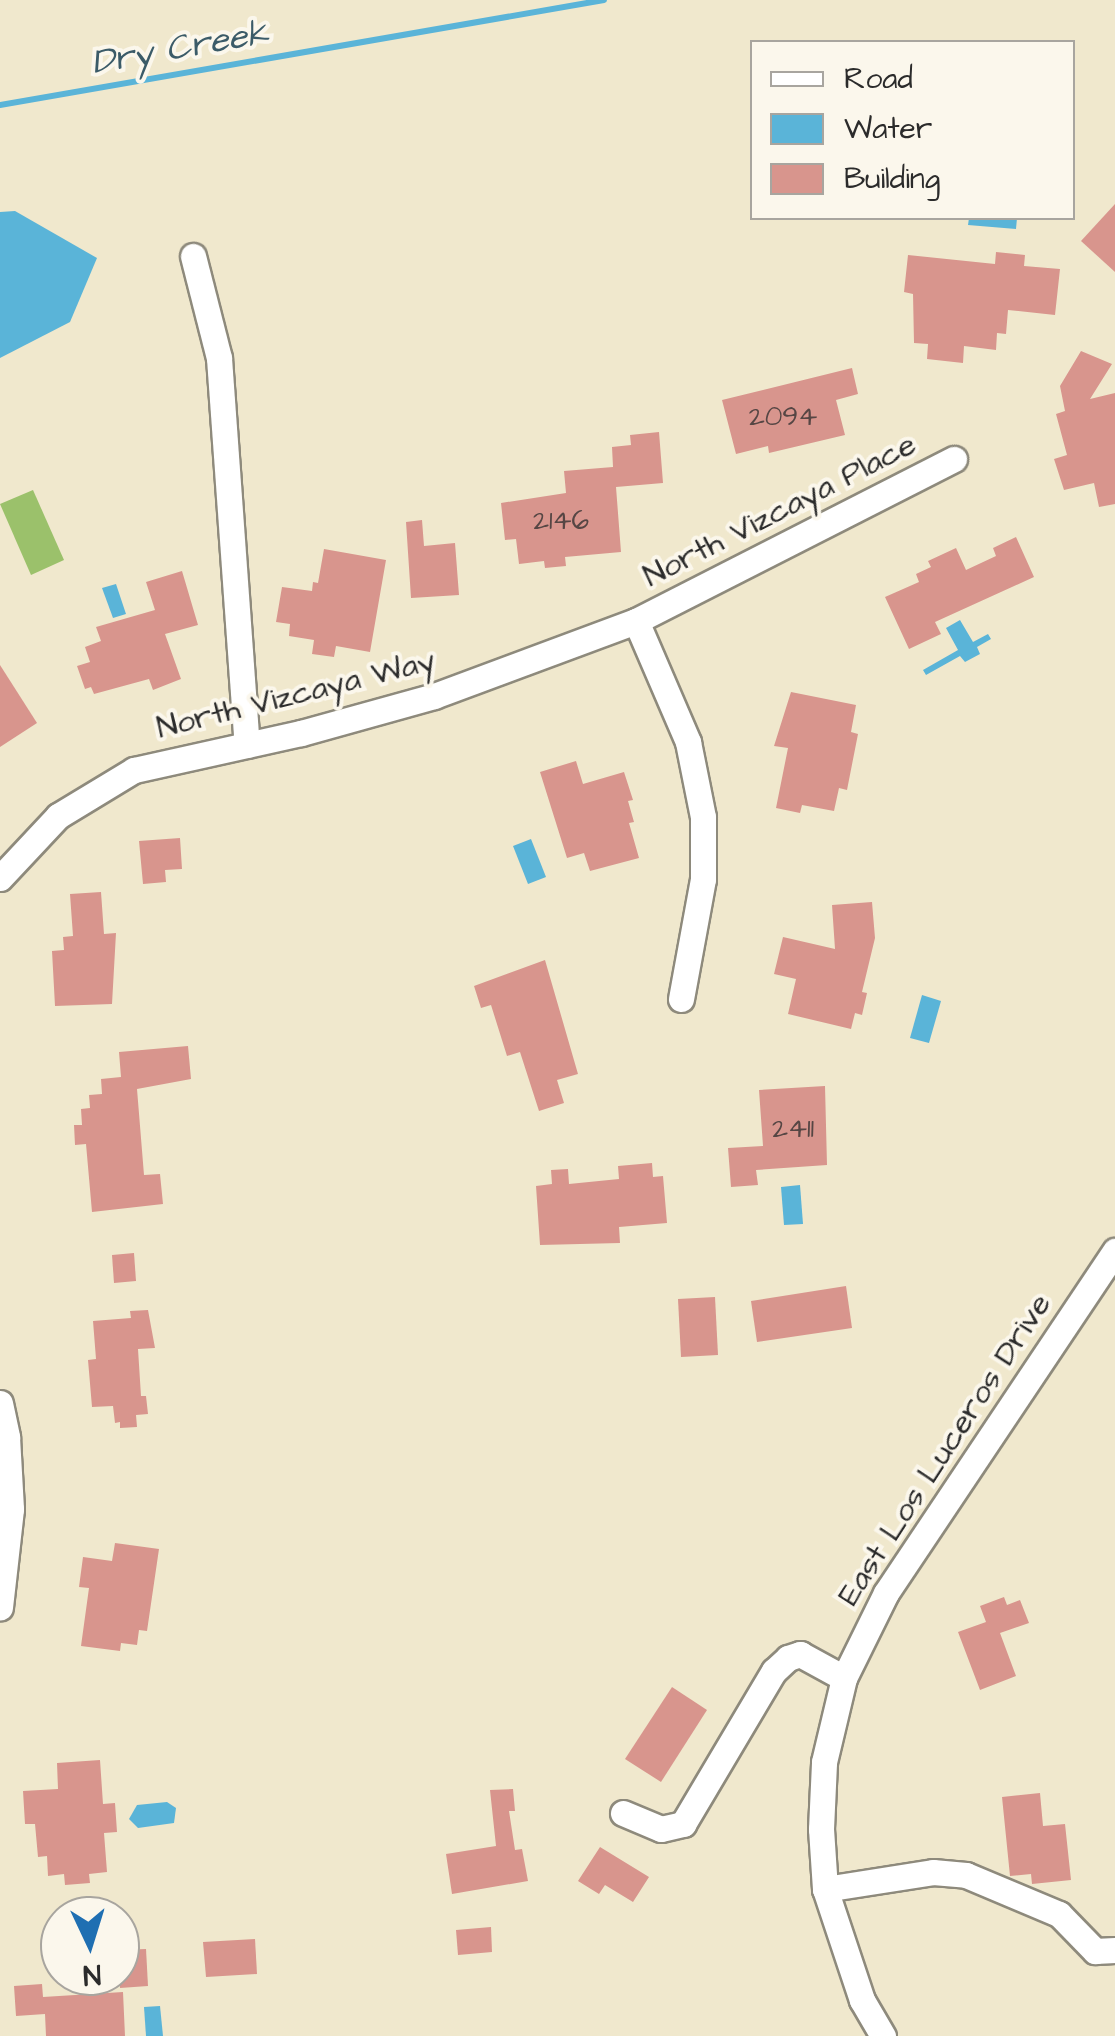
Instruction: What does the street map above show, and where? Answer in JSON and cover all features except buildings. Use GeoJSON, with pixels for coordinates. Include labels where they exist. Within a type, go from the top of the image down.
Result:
{"type":"FeatureCollection","features":[{"type":"Feature","properties":{"kind":"street"},"geometry":{"type":"LineString","coordinates":[[192,256],[219,358],[247,745]]}},
{"type":"Feature","properties":{"kind":"street","name":"North Vizcaya Place"},"geometry":{"type":"LineString","coordinates":[[636,621],[954,459]]}},
{"type":"Feature","properties":{"kind":"street"},"geometry":{"type":"LineString","coordinates":[[636,621],[688,742],[703,817],[703,879],[681,999]]}},
{"type":"Feature","properties":{"kind":"street","name":"North Vizcaya Way"},"geometry":{"type":"LineString","coordinates":[[0,878],[58,816],[134,770],[434,696],[636,621]]}},
{"type":"Feature","properties":{"kind":"street","name":"East Los Luceros Drive"},"geometry":{"type":"LineString","coordinates":[[884,2036],[862,2000],[824,1889],[824,1762],[844,1678],[886,1593],[1115,1252]]}},
{"type":"Feature","properties":{"kind":"street"},"geometry":{"type":"LineString","coordinates":[[0,1403],[7,1438],[10,1509],[0,1606]]}},
{"type":"Feature","properties":{"kind":"street"},"geometry":{"type":"LineString","coordinates":[[623,1812],[661,1829],[683,1824],[774,1671],[788,1658],[800,1654],[844,1678]]}},
{"type":"Feature","properties":{"kind":"street"},"geometry":{"type":"LineString","coordinates":[[824,1889],[933,1872],[966,1875],[1059,1914],[1095,1951],[1115,1950]]}},
{"type":"Feature","properties":{"kind":"green space"},"geometry":{"type":"Polygon","coordinates":[[[33,490],[64,560],[31,575],[0,504],[33,490]]]}},
{"type":"Feature","properties":{"kind":"water"},"geometry":{"type":"Polygon","coordinates":[[[15,211],[97,258],[70,322],[0,358],[0,212],[15,211]]]}},
{"type":"Feature","properties":{"kind":"water"},"geometry":{"type":"Polygon","coordinates":[[[969,220],[1017,220],[1016,229],[968,225],[969,220]]]}},
{"type":"Feature","properties":{"kind":"water"},"geometry":{"type":"Polygon","coordinates":[[[116,584],[126,614],[113,618],[102,588],[116,584]]]}},
{"type":"Feature","properties":{"kind":"water"},"geometry":{"type":"Polygon","coordinates":[[[960,620],[973,642],[988,634],[991,639],[977,647],[980,654],[965,662],[960,656],[926,675],[923,670],[958,650],[946,628],[960,620]]]}},
{"type":"Feature","properties":{"kind":"water"},"geometry":{"type":"Polygon","coordinates":[[[531,839],[546,877],[528,884],[513,846],[531,839]]]}},
{"type":"Feature","properties":{"kind":"water"},"geometry":{"type":"Polygon","coordinates":[[[922,995],[941,1001],[929,1043],[910,1038],[922,995]]]}},
{"type":"Feature","properties":{"kind":"water"},"geometry":{"type":"Polygon","coordinates":[[[800,1185],[803,1224],[784,1225],[781,1187],[800,1185]]]}},
{"type":"Feature","properties":{"kind":"water"},"geometry":{"type":"Polygon","coordinates":[[[167,1802],[176,1808],[174,1823],[138,1828],[129,1819],[137,1805],[167,1802]]]}},
{"type":"Feature","properties":{"kind":"water"},"geometry":{"type":"Polygon","coordinates":[[[160,2006],[163,2036],[146,2036],[144,2007],[160,2006]]]}},
{"type":"Feature","properties":{"kind":"waterway","name":"Dry Creek"},"geometry":{"type":"LineString","coordinates":[[0,105],[604,0]]}}]}
